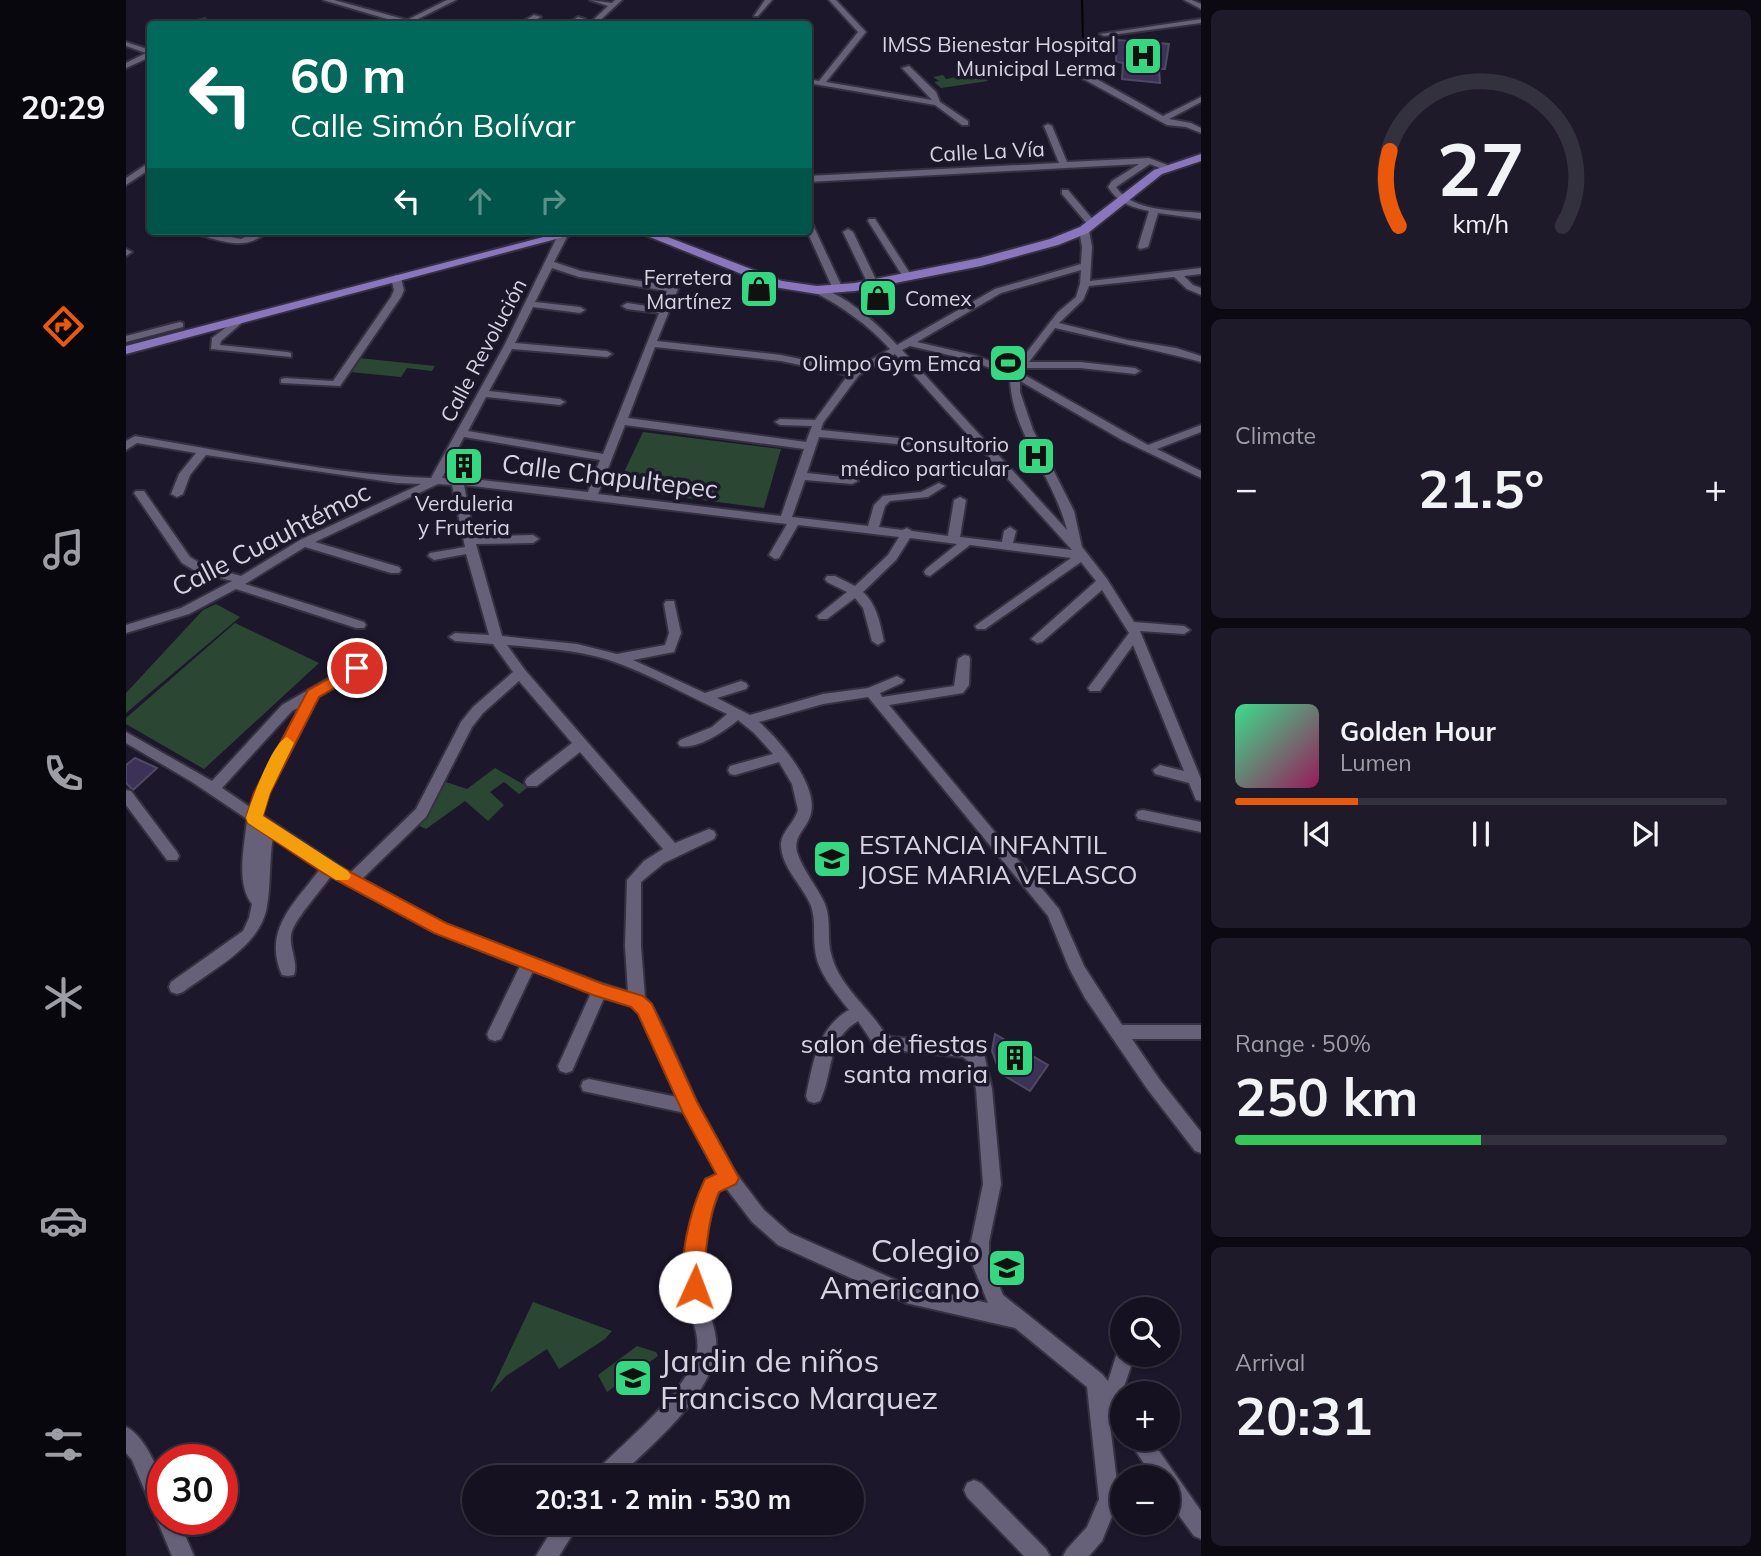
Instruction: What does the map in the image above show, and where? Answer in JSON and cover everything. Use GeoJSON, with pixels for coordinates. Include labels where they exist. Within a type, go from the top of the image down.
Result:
{"type":"FeatureCollection","features":[{"type":"Feature","properties":{"kind":"main road"},"geometry":{"type":"LineString","coordinates":[[652,235],[772,281],[817,290],[838,289],[908,278],[1013,255],[1088,227],[1150,177],[1167,168],[1201,157]]}},
{"type":"Feature","properties":{"kind":"main road"},"geometry":{"type":"LineString","coordinates":[[126,350],[563,235]]}},
{"type":"Feature","properties":{"kind":"street"},"geometry":{"type":"LineString","coordinates":[[326,0],[404,21]]}},
{"type":"Feature","properties":{"kind":"street"},"geometry":{"type":"LineString","coordinates":[[396,19],[436,0]]}},
{"type":"Feature","properties":{"kind":"street"},"geometry":{"type":"LineString","coordinates":[[415,21],[453,0]]}},
{"type":"Feature","properties":{"kind":"street"},"geometry":{"type":"LineString","coordinates":[[593,0],[616,3]]}},
{"type":"Feature","properties":{"kind":"street"},"geometry":{"type":"LineString","coordinates":[[756,15],[769,0]]}},
{"type":"Feature","properties":{"kind":"street"},"geometry":{"type":"LineString","coordinates":[[821,83],[862,32],[832,0]]}},
{"type":"Feature","properties":{"kind":"street"},"geometry":{"type":"LineString","coordinates":[[1187,0],[1201,7]]}},
{"type":"Feature","properties":{"kind":"street"},"geometry":{"type":"LineString","coordinates":[[595,21],[616,3]]}},
{"type":"Feature","properties":{"kind":"street"},"geometry":{"type":"LineString","coordinates":[[529,21],[537,17]]}},
{"type":"Feature","properties":{"kind":"street"},"geometry":{"type":"LineString","coordinates":[[577,21],[581,19]]}},
{"type":"Feature","properties":{"kind":"street"},"geometry":{"type":"LineString","coordinates":[[1104,34],[1201,21]]}},
{"type":"Feature","properties":{"kind":"street"},"geometry":{"type":"LineString","coordinates":[[128,45],[147,43]]}},
{"type":"Feature","properties":{"kind":"street"},"geometry":{"type":"LineString","coordinates":[[128,45],[147,52]]}},
{"type":"Feature","properties":{"kind":"street"},"geometry":{"type":"LineString","coordinates":[[126,66],[147,55]]}},
{"type":"Feature","properties":{"kind":"street"},"geometry":{"type":"LineString","coordinates":[[906,68],[932,93],[937,103]]}},
{"type":"Feature","properties":{"kind":"street"},"geometry":{"type":"LineString","coordinates":[[1081,74],[1163,119],[1201,131]]}},
{"type":"Feature","properties":{"kind":"street"},"geometry":{"type":"LineString","coordinates":[[812,82],[937,103],[965,122]]}},
{"type":"Feature","properties":{"kind":"street"},"geometry":{"type":"LineString","coordinates":[[1163,119],[1201,99]]}},
{"type":"Feature","properties":{"kind":"street"},"geometry":{"type":"LineString","coordinates":[[1048,126],[1064,164]]}},
{"type":"Feature","properties":{"kind":"street"},"geometry":{"type":"LineString","coordinates":[[1149,161],[1111,187],[1122,199],[1154,210],[1201,216]]}},
{"type":"Feature","properties":{"kind":"street","name":"Calle La Vía"},"geometry":{"type":"LineString","coordinates":[[812,179],[1149,161],[1167,168]]}},
{"type":"Feature","properties":{"kind":"street"},"geometry":{"type":"LineString","coordinates":[[126,182],[147,167]]}},
{"type":"Feature","properties":{"kind":"street"},"geometry":{"type":"LineString","coordinates":[[1065,192],[1088,227],[1085,284],[1080,298],[1018,370],[1015,391],[1028,430],[1068,511],[1080,552]]}},
{"type":"Feature","properties":{"kind":"street"},"geometry":{"type":"LineString","coordinates":[[1143,247],[1154,210]]}},
{"type":"Feature","properties":{"kind":"street"},"geometry":{"type":"LineString","coordinates":[[872,221],[908,278]]}},
{"type":"Feature","properties":{"kind":"street"},"geometry":{"type":"LineString","coordinates":[[812,232],[838,289]]}},
{"type":"Feature","properties":{"kind":"street"},"geometry":{"type":"LineString","coordinates":[[848,232],[873,284]]}},
{"type":"Feature","properties":{"kind":"street"},"geometry":{"type":"LineString","coordinates":[[210,235],[240,243],[252,240],[258,235]]}},
{"type":"Feature","properties":{"kind":"street","name":"Calle Revolución"},"geometry":{"type":"LineString","coordinates":[[434,482],[509,346],[563,235]]}},
{"type":"Feature","properties":{"kind":"street"},"geometry":{"type":"LineString","coordinates":[[550,264],[579,274],[673,289],[591,498]]}},
{"type":"Feature","properties":{"kind":"street"},"geometry":{"type":"LineString","coordinates":[[775,555],[790,522],[816,428],[855,373],[998,291],[1085,266]]}},
{"type":"Feature","properties":{"kind":"street"},"geometry":{"type":"LineString","coordinates":[[1085,284],[1201,271]]}},
{"type":"Feature","properties":{"kind":"street"},"geometry":{"type":"LineString","coordinates":[[1176,273],[1190,288],[1201,292]]}},
{"type":"Feature","properties":{"kind":"street"},"geometry":{"type":"LineString","coordinates":[[285,381],[336,384],[396,297],[399,290],[396,278]]}},
{"type":"Feature","properties":{"kind":"street"},"geometry":{"type":"LineString","coordinates":[[817,290],[856,312],[901,346],[1080,552],[1133,630],[1199,788]]}},
{"type":"Feature","properties":{"kind":"street"},"geometry":{"type":"LineString","coordinates":[[530,304],[580,310]]}},
{"type":"Feature","properties":{"kind":"street"},"geometry":{"type":"LineString","coordinates":[[627,306],[665,311]]}},
{"type":"Feature","properties":{"kind":"street"},"geometry":{"type":"LineString","coordinates":[[241,319],[216,340],[215,347],[287,355]]}},
{"type":"Feature","properties":{"kind":"street"},"geometry":{"type":"LineString","coordinates":[[126,339],[180,325]]}},
{"type":"Feature","properties":{"kind":"street"},"geometry":{"type":"LineString","coordinates":[[1054,325],[1127,343],[1176,351],[1201,359]]}},
{"type":"Feature","properties":{"kind":"street"},"geometry":{"type":"LineString","coordinates":[[653,344],[781,358],[855,373]]}},
{"type":"Feature","properties":{"kind":"street"},"geometry":{"type":"LineString","coordinates":[[509,346],[607,354]]}},
{"type":"Feature","properties":{"kind":"street"},"geometry":{"type":"LineString","coordinates":[[901,346],[973,358],[1018,370],[1147,449],[1201,475]]}},
{"type":"Feature","properties":{"kind":"street"},"geometry":{"type":"LineString","coordinates":[[1018,370],[1080,365],[1135,372]]}},
{"type":"Feature","properties":{"kind":"street"},"geometry":{"type":"LineString","coordinates":[[483,394],[560,402]]}},
{"type":"Feature","properties":{"kind":"street"},"geometry":{"type":"LineString","coordinates":[[623,421],[809,446]]}},
{"type":"Feature","properties":{"kind":"street"},"geometry":{"type":"LineString","coordinates":[[780,422],[908,442]]}},
{"type":"Feature","properties":{"kind":"street"},"geometry":{"type":"LineString","coordinates":[[1147,449],[1201,428]]}},
{"type":"Feature","properties":{"kind":"street"},"geometry":{"type":"LineString","coordinates":[[461,433],[607,458]]}},
{"type":"Feature","properties":{"kind":"street","name":"Calle Chapultepec"},"geometry":{"type":"LineString","coordinates":[[130,443],[434,482],[457,481],[790,522],[907,532],[1071,554],[1080,552]]}},
{"type":"Feature","properties":{"kind":"street"},"geometry":{"type":"LineString","coordinates":[[177,494],[185,474],[202,452]]}},
{"type":"Feature","properties":{"kind":"street"},"geometry":{"type":"LineString","coordinates":[[1189,469],[1201,462]]}},
{"type":"Feature","properties":{"kind":"street"},"geometry":{"type":"LineString","coordinates":[[801,476],[852,481]]}},
{"type":"Feature","properties":{"kind":"street"},"geometry":{"type":"LineString","coordinates":[[457,481],[470,545],[497,641],[520,673],[673,851]]}},
{"type":"Feature","properties":{"kind":"street","name":"Calle Cuauhtémoc"},"geometry":{"type":"LineString","coordinates":[[126,629],[185,611],[304,543],[434,482]]}},
{"type":"Feature","properties":{"kind":"street"},"geometry":{"type":"LineString","coordinates":[[873,529],[880,505],[887,498],[925,495],[939,486]]}},
{"type":"Feature","properties":{"kind":"street"},"geometry":{"type":"LineString","coordinates":[[140,493],[186,559],[201,569],[360,625]]}},
{"type":"Feature","properties":{"kind":"street"},"geometry":{"type":"LineString","coordinates":[[954,538],[960,500]]}},
{"type":"Feature","properties":{"kind":"street"},"geometry":{"type":"LineString","coordinates":[[1007,545],[1010,531]]}},
{"type":"Feature","properties":{"kind":"street"},"geometry":{"type":"LineString","coordinates":[[823,616],[889,561],[907,532]]}},
{"type":"Feature","properties":{"kind":"street"},"geometry":{"type":"LineString","coordinates":[[434,556],[470,545],[533,539]]}},
{"type":"Feature","properties":{"kind":"street"},"geometry":{"type":"LineString","coordinates":[[930,572],[970,540]]}},
{"type":"Feature","properties":{"kind":"street"},"geometry":{"type":"LineString","coordinates":[[304,543],[396,570]]}},
{"type":"Feature","properties":{"kind":"street"},"geometry":{"type":"LineString","coordinates":[[981,626],[1080,552]]}},
{"type":"Feature","properties":{"kind":"street"},"geometry":{"type":"LineString","coordinates":[[831,579],[856,591],[870,607],[878,641]]}},
{"type":"Feature","properties":{"kind":"street"},"geometry":{"type":"LineString","coordinates":[[1037,639],[1102,582]]}},
{"type":"Feature","properties":{"kind":"street"},"geometry":{"type":"LineString","coordinates":[[618,658],[670,649],[675,633],[670,604]]}},
{"type":"Feature","properties":{"kind":"street"},"geometry":{"type":"LineString","coordinates":[[1133,630],[1184,630]]}},
{"type":"Feature","properties":{"kind":"street"},"geometry":{"type":"LineString","coordinates":[[1095,688],[1133,630]]}},
{"type":"Feature","properties":{"kind":"street"},"geometry":{"type":"LineString","coordinates":[[455,638],[576,649],[618,658],[751,720],[765,733],[797,782],[805,813],[790,837],[789,849],[821,915],[825,960],[878,1037],[887,1044],[966,1050],[978,1059],[984,1088],[992,1184],[980,1242],[980,1261],[996,1301],[1095,1381],[1110,1400]]}},
{"type":"Feature","properties":{"kind":"street"},"geometry":{"type":"LineString","coordinates":[[751,720],[823,699],[958,690],[962,685],[964,659]]}},
{"type":"Feature","properties":{"kind":"street"},"geometry":{"type":"LineString","coordinates":[[213,789],[287,708],[357,668]]}},
{"type":"Feature","properties":{"kind":"street"},"geometry":{"type":"LineString","coordinates":[[351,881],[421,813],[466,725],[478,710],[520,673]]}},
{"type":"Feature","properties":{"kind":"street"},"geometry":{"type":"LineString","coordinates":[[875,697],[897,680]]}},
{"type":"Feature","properties":{"kind":"street"},"geometry":{"type":"LineString","coordinates":[[704,698],[741,687]]}},
{"type":"Feature","properties":{"kind":"street"},"geometry":{"type":"LineString","coordinates":[[177,987],[248,935],[256,924],[261,903],[261,823],[267,782],[313,694]]}},
{"type":"Feature","properties":{"kind":"street"},"geometry":{"type":"LineString","coordinates":[[875,697],[1054,913],[1067,938],[1077,968],[1117,1032],[1154,1086],[1201,1145]]}},
{"type":"Feature","properties":{"kind":"street"},"geometry":{"type":"LineString","coordinates":[[685,743],[717,730],[737,713]]}},
{"type":"Feature","properties":{"kind":"street"},"geometry":{"type":"LineString","coordinates":[[130,744],[213,789],[329,868],[440,928],[600,990],[637,1001],[645,1009],[658,1034],[690,1107],[729,1178],[758,1216],[784,1239],[906,1294],[1020,1320]]}},
{"type":"Feature","properties":{"kind":"street"},"geometry":{"type":"LineString","coordinates":[[532,782],[580,744]]}},
{"type":"Feature","properties":{"kind":"street"},"geometry":{"type":"LineString","coordinates":[[735,770],[781,755]]}},
{"type":"Feature","properties":{"kind":"street"},"geometry":{"type":"LineString","coordinates":[[1160,771],[1199,788]]}},
{"type":"Feature","properties":{"kind":"street"},"geometry":{"type":"LineString","coordinates":[[126,795],[172,856]]}},
{"type":"Feature","properties":{"kind":"street"},"geometry":{"type":"LineString","coordinates":[[1143,815],[1201,827]]}},
{"type":"Feature","properties":{"kind":"street"},"geometry":{"type":"LineString","coordinates":[[637,1001],[632,888],[634,880],[646,868],[673,851],[709,835]]}},
{"type":"Feature","properties":{"kind":"street"},"geometry":{"type":"LineString","coordinates":[[288,970],[285,928],[329,868]]}},
{"type":"Feature","properties":{"kind":"street"},"geometry":{"type":"LineString","coordinates":[[495,1034],[529,963]]}},
{"type":"Feature","properties":{"kind":"street"},"geometry":{"type":"LineString","coordinates":[[566,1066],[600,990]]}},
{"type":"Feature","properties":{"kind":"street"},"geometry":{"type":"LineString","coordinates":[[814,1096],[825,1047],[834,1027],[844,1018],[860,1011]]}},
{"type":"Feature","properties":{"kind":"street"},"geometry":{"type":"LineString","coordinates":[[1117,1032],[1201,1032]]}},
{"type":"Feature","properties":{"kind":"street"},"geometry":{"type":"LineString","coordinates":[[589,1086],[690,1107]]}},
{"type":"Feature","properties":{"kind":"street"},"geometry":{"type":"LineString","coordinates":[[616,1465],[678,1401],[694,1380],[706,1354],[706,1337],[697,1303],[694,1271],[702,1207],[712,1185],[729,1178]]}},
{"type":"Feature","properties":{"kind":"street"},"geometry":{"type":"LineString","coordinates":[[1074,1556],[1095,1534],[1110,1499],[1095,1381]]}},
{"type":"Feature","properties":{"kind":"street"},"geometry":{"type":"LineString","coordinates":[[126,1437],[139,1453],[147,1472]]}},
{"type":"Feature","properties":{"kind":"street"},"geometry":{"type":"LineString","coordinates":[[974,1490],[1039,1556]]}},
{"type":"Feature","properties":{"kind":"street"},"geometry":{"type":"LineString","coordinates":[[1180,1499],[1201,1529]]}},
{"type":"Feature","properties":{"kind":"street"},"geometry":{"type":"LineString","coordinates":[[174,1535],[183,1556]]}},
{"type":"Feature","properties":{"kind":"street"},"geometry":{"type":"LineString","coordinates":[[547,1556],[561,1535]]}},
{"type":"Feature","properties":{"kind":"green space"},"geometry":{"type":"Polygon","coordinates":[[[977,71],[988,81],[941,88],[934,82],[939,81],[933,77],[943,75],[946,79],[956,77],[954,74],[977,71]]]}},
{"type":"Feature","properties":{"kind":"green space"},"geometry":{"type":"Polygon","coordinates":[[[359,358],[435,366],[432,371],[407,368],[401,377],[350,372],[359,358]]]}},
{"type":"Feature","properties":{"kind":"green space"},"geometry":{"type":"Polygon","coordinates":[[[643,432],[781,449],[764,508],[616,489],[643,432]]]}},
{"type":"Feature","properties":{"kind":"green space"},"geometry":{"type":"Polygon","coordinates":[[[216,604],[240,617],[126,713],[126,693],[203,610],[216,604]]]}},
{"type":"Feature","properties":{"kind":"green space"},"geometry":{"type":"Polygon","coordinates":[[[235,623],[319,663],[204,769],[126,724],[126,718],[235,623]]]}},
{"type":"Feature","properties":{"kind":"green space"},"geometry":{"type":"Polygon","coordinates":[[[495,768],[528,787],[519,794],[504,782],[490,792],[504,805],[488,821],[465,801],[426,829],[417,825],[446,782],[467,789],[495,768]]]}},
{"type":"Feature","properties":{"kind":"green space"},"geometry":{"type":"Polygon","coordinates":[[[533,1302],[612,1331],[605,1339],[559,1369],[547,1349],[506,1376],[490,1393],[533,1302]]]}},
{"type":"Feature","properties":{"kind":"green space"},"geometry":{"type":"Polygon","coordinates":[[[637,1346],[656,1352],[658,1356],[607,1392],[598,1375],[637,1346]]]}},
{"type":"Feature","properties":{"kind":"building","name":"IMSS Bienestar Hospital Municipal Lerma"},"geometry":{"type":"Polygon","coordinates":[[[1117,40],[1169,44],[1165,69],[1159,69],[1160,83],[1122,79],[1123,63],[1116,62],[1117,40]]]}},
{"type":"Feature","properties":{"kind":"building"},"geometry":{"type":"Polygon","coordinates":[[[135,758],[157,768],[133,790],[126,783],[126,765],[135,758]]]}},
{"type":"Feature","properties":{"kind":"building","name":"salon de fiestas santa maria"},"geometry":{"type":"Polygon","coordinates":[[[995,1034],[1048,1065],[1030,1091],[1000,1073],[992,1051],[995,1034]]]}},
{"type":"Feature","properties":{"kind":"waterway"},"geometry":{"type":"LineString","coordinates":[[1082,0],[1083,38]]}},
{"type":"Feature","properties":{"kind":"slow traffic"},"geometry":{"type":"LineString","coordinates":[[287,743],[262,793],[254,818],[342,876]]}},
{"type":"Feature","properties":{"kind":"place","name":"IMSS Bienestar Hospital Municipal Lerma"},"geometry":{"type":"Point","coordinates":[1143,56]}},
{"type":"Feature","properties":{"kind":"place","name":"Ferretera Martínez"},"geometry":{"type":"Point","coordinates":[759,289]}},
{"type":"Feature","properties":{"kind":"place","name":"Comex"},"geometry":{"type":"Point","coordinates":[878,298]}},
{"type":"Feature","properties":{"kind":"place","name":"Olimpo Gym Emca"},"geometry":{"type":"Point","coordinates":[1008,363]}},
{"type":"Feature","properties":{"kind":"place","name":"Consultorio médico particular"},"geometry":{"type":"Point","coordinates":[1036,456]}},
{"type":"Feature","properties":{"kind":"place","name":"Verduleria y Fruteria"},"geometry":{"type":"Point","coordinates":[464,466]}},
{"type":"Feature","properties":{"kind":"place","name":"ESTANCIA INFANTIL JOSE MARIA VELASCO"},"geometry":{"type":"Point","coordinates":[832,859]}},
{"type":"Feature","properties":{"kind":"place","name":"salon de fiestas santa maria"},"geometry":{"type":"Point","coordinates":[1015,1058]}},
{"type":"Feature","properties":{"kind":"place","name":"Colegio Americano"},"geometry":{"type":"Point","coordinates":[1007,1268]}},
{"type":"Feature","properties":{"kind":"place","name":"Jardin de niños Francisco Marquez"},"geometry":{"type":"Point","coordinates":[633,1378]}},
{"type":"Feature","properties":{"kind":"route"},"geometry":{"type":"LineString","coordinates":[[357,668],[313,694],[262,793],[254,818],[329,868],[440,928],[600,990],[637,1001],[645,1009],[690,1107],[729,1178],[712,1185],[702,1207],[694,1271],[695,1287]]}}]}
